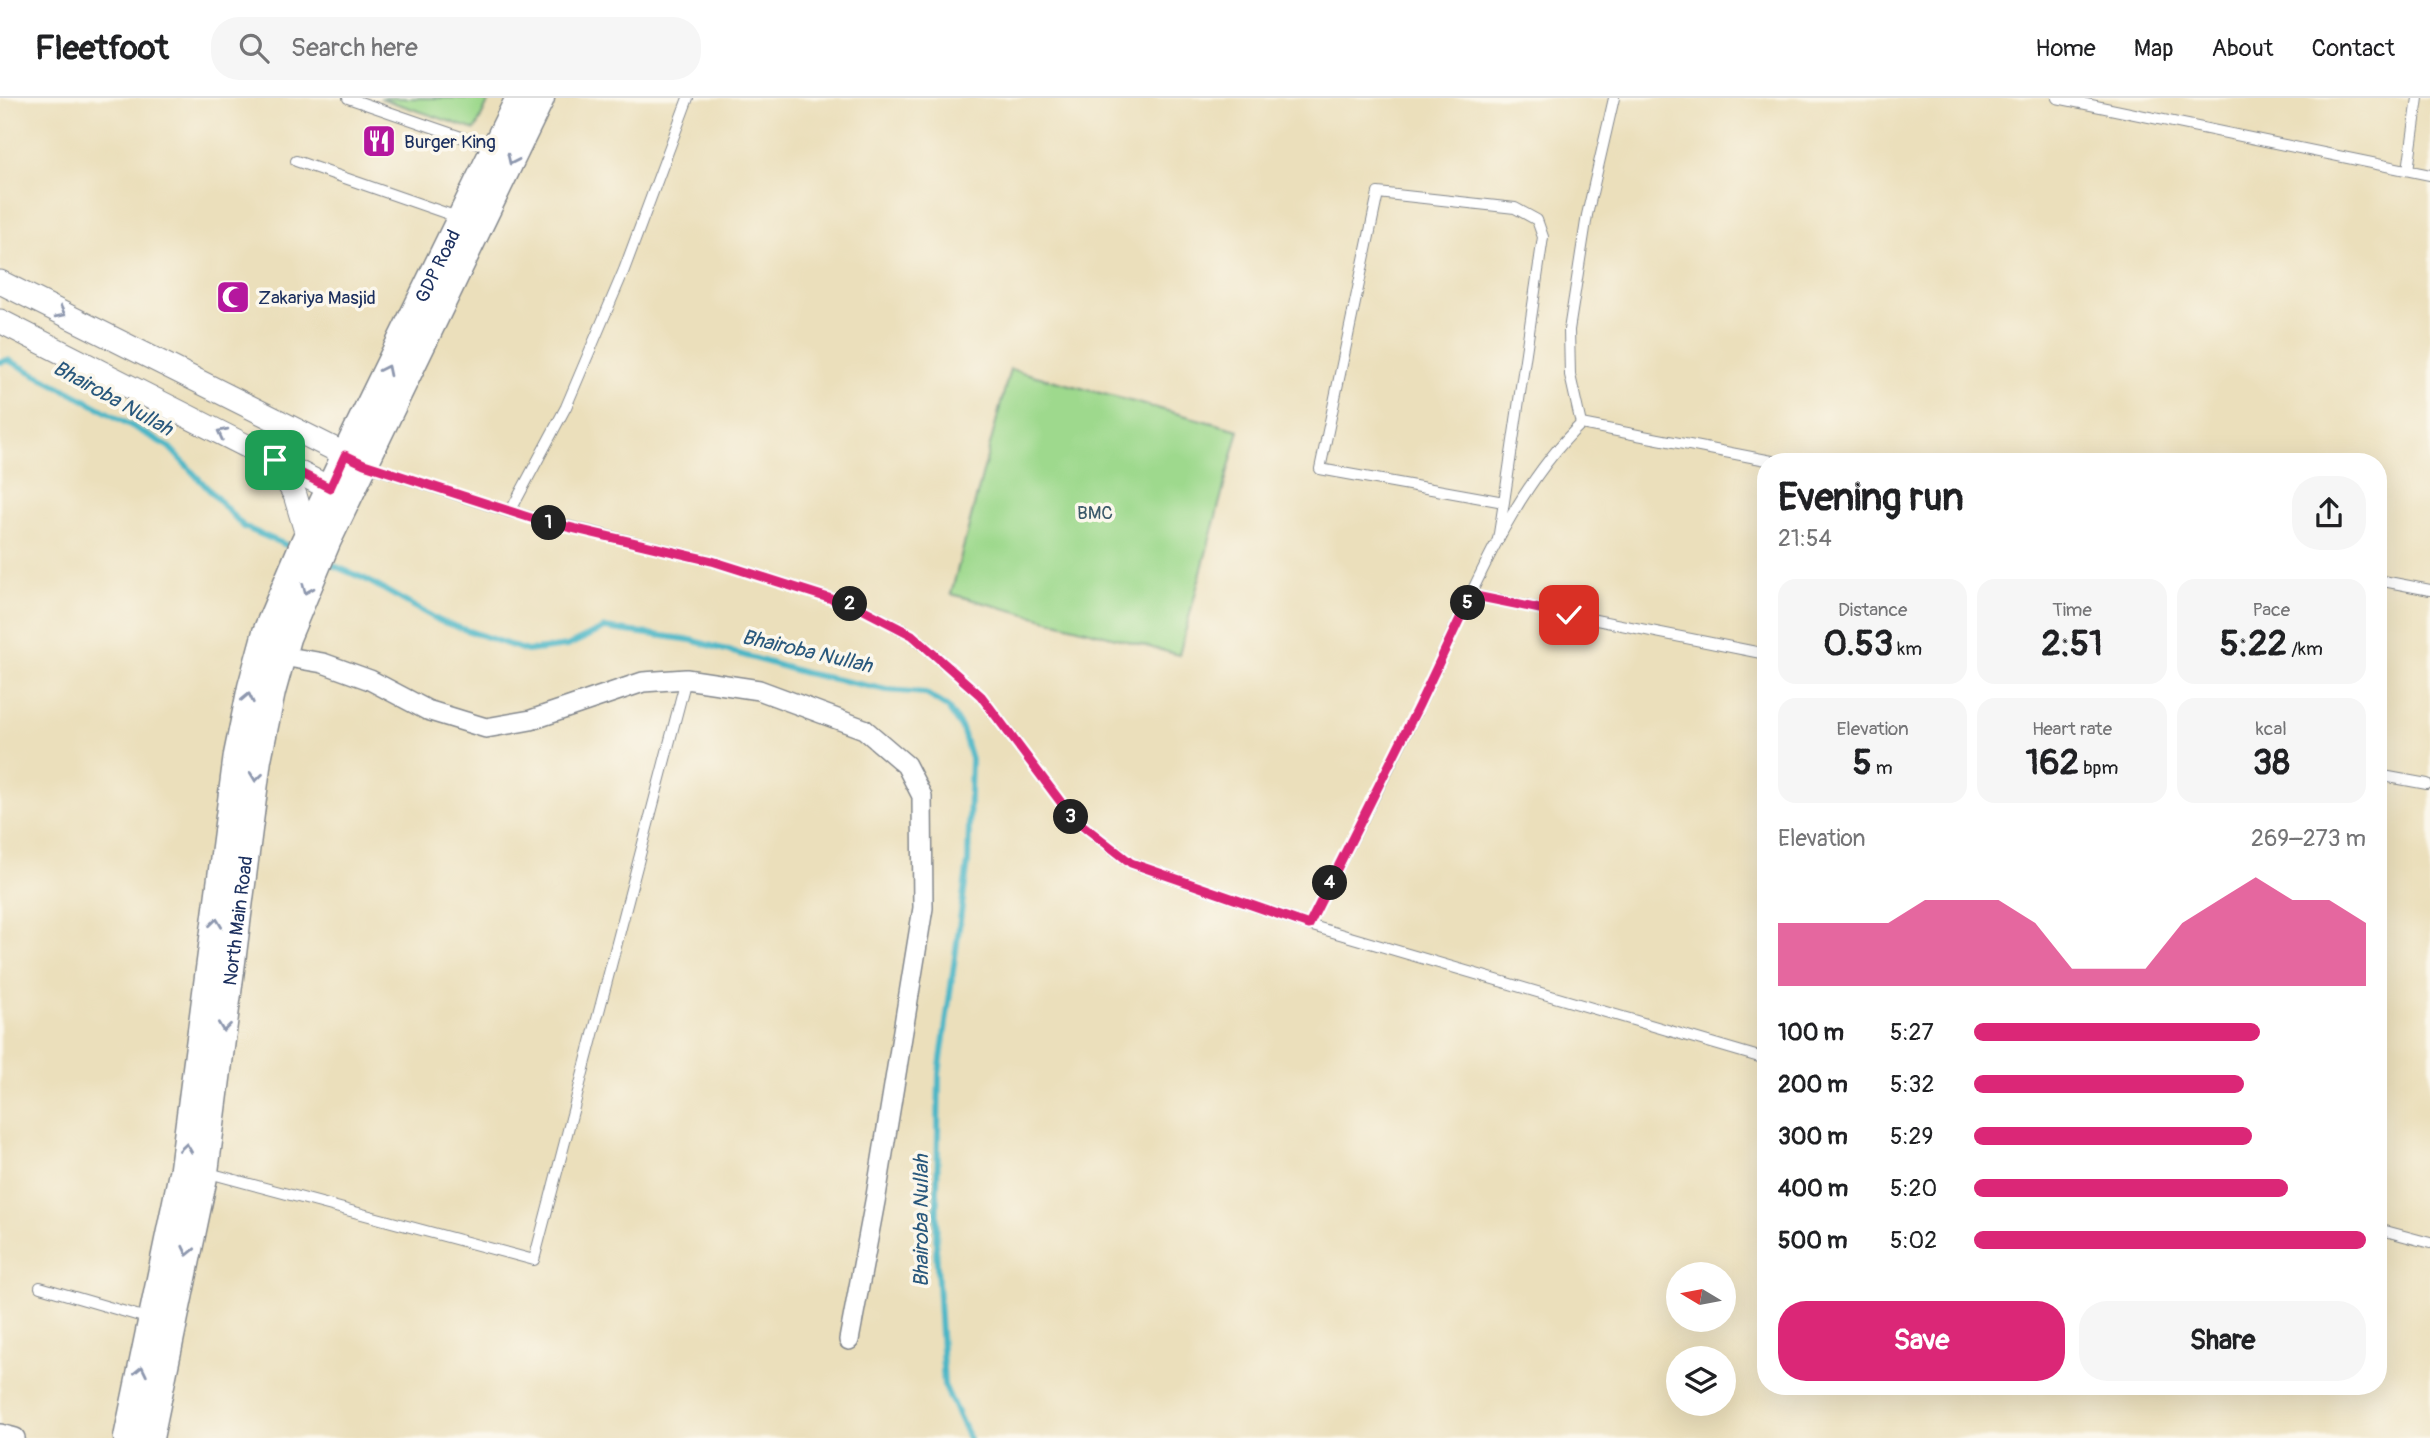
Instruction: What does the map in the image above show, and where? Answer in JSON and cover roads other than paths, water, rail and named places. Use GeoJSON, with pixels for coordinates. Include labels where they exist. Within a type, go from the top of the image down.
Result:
{"type":"FeatureCollection","features":[{"type":"Feature","properties":{"kind":"main road","name":"GDP Road"},"geometry":{"type":"LineString","coordinates":[[355,450],[519,98]]}},
{"type":"Feature","properties":{"kind":"main road","name":"North Main Road"},"geometry":{"type":"LineString","coordinates":[[150,1438],[205,1172],[258,759],[272,692],[278,642],[313,539],[339,493],[355,450],[386,422],[541,98]]}},
{"type":"Feature","properties":{"kind":"main road","name":"North Main Road"},"geometry":{"type":"LineString","coordinates":[[127,1438],[183,1168],[237,755],[251,687],[278,642]]}},
{"type":"Feature","properties":{"kind":"street"},"geometry":{"type":"LineString","coordinates":[[0,282],[150,358],[355,450]]}},
{"type":"Feature","properties":{"kind":"street"},"geometry":{"type":"LineString","coordinates":[[0,321],[339,493]]}},
{"type":"Feature","properties":{"kind":"street"},"geometry":{"type":"LineString","coordinates":[[275,460],[295,495],[313,539]]}},
{"type":"Feature","properties":{"kind":"street"},"geometry":{"type":"LineString","coordinates":[[278,642],[323,663],[370,680],[427,710],[485,728],[531,720],[643,682],[686,679],[759,690],[864,729],[906,765],[922,796],[923,908],[876,1196],[849,1340]]}},
{"type":"Feature","properties":{"kind":"street"},"geometry":{"type":"LineString","coordinates":[[0,1434],[15,1438]]}},
{"type":"Feature","properties":{"kind":"lane"},"geometry":{"type":"LineString","coordinates":[[348,98],[494,148]]}},
{"type":"Feature","properties":{"kind":"lane"},"geometry":{"type":"LineString","coordinates":[[510,512],[571,394],[624,270],[688,98]]}},
{"type":"Feature","properties":{"kind":"lane"},"geometry":{"type":"LineString","coordinates":[[1581,424],[1570,375],[1569,330],[1587,215],[1614,98]]}},
{"type":"Feature","properties":{"kind":"lane"},"geometry":{"type":"LineString","coordinates":[[2057,98],[2430,175]]}},
{"type":"Feature","properties":{"kind":"lane"},"geometry":{"type":"LineString","coordinates":[[2408,170],[2418,98]]}},
{"type":"Feature","properties":{"kind":"lane"},"geometry":{"type":"LineString","coordinates":[[296,161],[461,218]]}},
{"type":"Feature","properties":{"kind":"lane"},"geometry":{"type":"LineString","coordinates":[[1497,540],[1504,502],[1543,237],[1537,220],[1515,208],[1378,192],[1320,469],[1504,502]]}},
{"type":"Feature","properties":{"kind":"lane"},"geometry":{"type":"LineString","coordinates":[[1309,925],[1419,705],[1497,540],[1556,448],[1581,424]]}},
{"type":"Feature","properties":{"kind":"lane"},"geometry":{"type":"LineString","coordinates":[[1581,424],[1757,458]]}},
{"type":"Feature","properties":{"kind":"lane"},"geometry":{"type":"LineString","coordinates":[[355,450],[510,512],[712,561],[860,608],[912,635],[981,696],[1072,817],[1131,863],[1309,925],[1757,1056]]}},
{"type":"Feature","properties":{"kind":"lane"},"geometry":{"type":"LineString","coordinates":[[2387,582],[2430,590]]}},
{"type":"Feature","properties":{"kind":"lane"},"geometry":{"type":"LineString","coordinates":[[1471,595],[1757,652]]}},
{"type":"Feature","properties":{"kind":"lane"},"geometry":{"type":"LineString","coordinates":[[205,1172],[534,1260],[686,679]]}},
{"type":"Feature","properties":{"kind":"lane"},"geometry":{"type":"LineString","coordinates":[[2387,777],[2427,784]]}},
{"type":"Feature","properties":{"kind":"lane"},"geometry":{"type":"LineString","coordinates":[[2387,1231],[2430,1243]]}},
{"type":"Feature","properties":{"kind":"lane"},"geometry":{"type":"LineString","coordinates":[[40,1286],[152,1320]]}},
{"type":"Feature","properties":{"kind":"waterway","name":"Bhairoba Nullah"},"geometry":{"type":"LineString","coordinates":[[0,362],[8,360],[169,447],[244,527],[293,548]]}},
{"type":"Feature","properties":{"kind":"waterway","name":"Bhairoba Nullah"},"geometry":{"type":"LineString","coordinates":[[325,562],[365,579],[440,621],[527,651],[567,646],[605,628],[691,640],[805,673],[887,690],[925,693],[948,708],[962,729],[971,759],[968,862],[939,1074],[936,1249],[944,1385],[969,1438]]}},
{"type":"Feature","properties":{"kind":"place","name":"Burger King"},"geometry":{"type":"Point","coordinates":[379,141]}},
{"type":"Feature","properties":{"kind":"place","name":"Zakariya Masjid"},"geometry":{"type":"Point","coordinates":[233,297]}},
{"type":"Feature","properties":{"kind":"park label","name":"BMC"},"geometry":{"type":"Point","coordinates":[1095,512]}}]}
